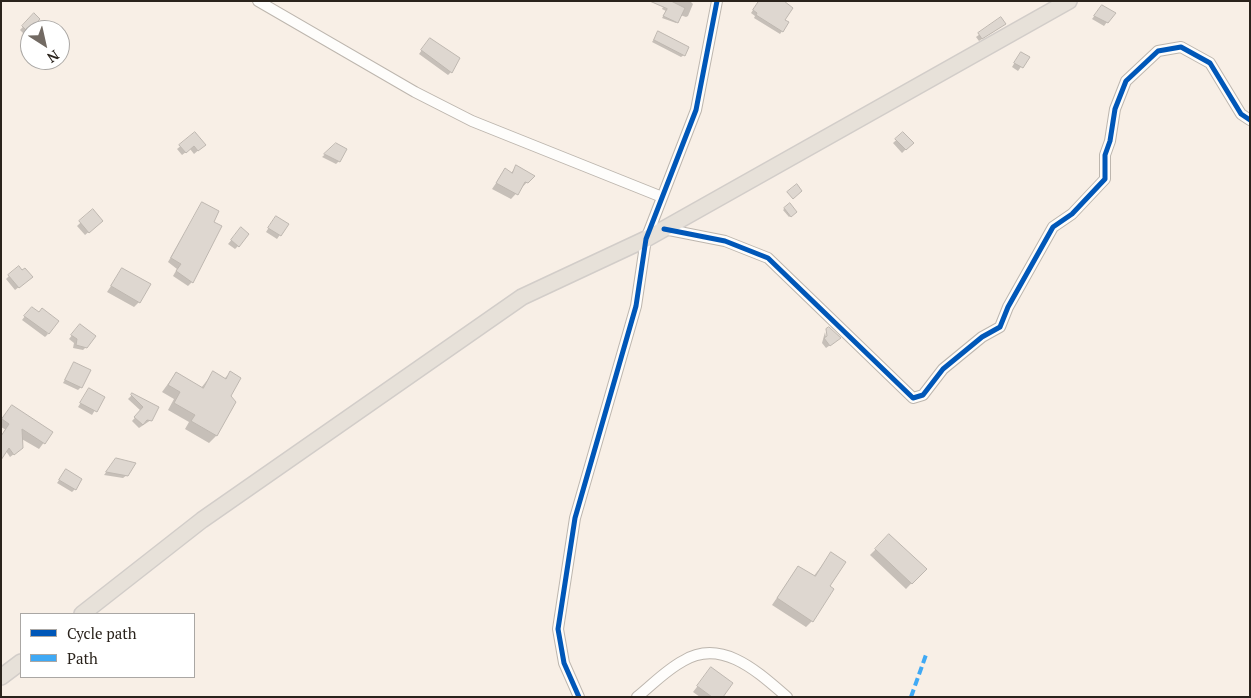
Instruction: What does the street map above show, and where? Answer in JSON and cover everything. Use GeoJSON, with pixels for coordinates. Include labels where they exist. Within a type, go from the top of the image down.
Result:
{"type":"FeatureCollection","features":[{"type":"Feature","properties":{"kind":"main road"},"geometry":{"type":"LineString","coordinates":[[83,613],[202,520],[522,297],[646,239],[1069,1]]}},
{"type":"Feature","properties":{"kind":"main road"},"geometry":{"type":"LineString","coordinates":[[1,677],[20,663]]}},
{"type":"Feature","properties":{"kind":"street"},"geometry":{"type":"LineString","coordinates":[[258,1],[415,92],[472,121],[662,197]]}},
{"type":"Feature","properties":{"kind":"street"},"geometry":{"type":"LineString","coordinates":[[579,697],[564,662],[558,629],[575,518],[636,306],[646,239],[696,110],[717,1]]}},
{"type":"Feature","properties":{"kind":"street"},"geometry":{"type":"LineString","coordinates":[[664,229],[725,241],[768,258],[914,398],[923,395],[943,369],[982,337],[1000,326],[1008,307],[1053,227],[1072,214],[1105,179],[1105,155],[1110,141],[1115,109],[1126,81],[1158,51],[1181,47],[1210,64],[1241,114],[1250,120]]}},
{"type":"Feature","properties":{"kind":"street"},"geometry":{"type":"LineString","coordinates":[[637,697],[684,660],[709,652],[750,666],[773,683],[787,697]]}},
{"type":"Feature","properties":{"kind":"building"},"geometry":{"type":"Polygon","coordinates":[[[650,1],[671,1],[685,8],[678,23],[663,16],[667,9],[650,1]]]}},
{"type":"Feature","properties":{"kind":"building"},"geometry":{"type":"Polygon","coordinates":[[[759,1],[784,1],[793,8],[785,20],[789,22],[783,32],[756,15],[757,13],[753,10],[759,1]]]}},
{"type":"Feature","properties":{"kind":"building"},"geometry":{"type":"Polygon","coordinates":[[[1102,5],[1116,13],[1108,23],[1094,16],[1102,5]]]}},
{"type":"Feature","properties":{"kind":"building"},"geometry":{"type":"Polygon","coordinates":[[[34,13],[40,19],[39,20],[28,20],[34,13]]]}},
{"type":"Feature","properties":{"kind":"building"},"geometry":{"type":"Polygon","coordinates":[[[1001,17],[1006,24],[982,39],[978,33],[1001,17]]]}},
{"type":"Feature","properties":{"kind":"building"},"geometry":{"type":"Polygon","coordinates":[[[658,31],[689,47],[685,56],[654,40],[658,31]]]}},
{"type":"Feature","properties":{"kind":"building"},"geometry":{"type":"Polygon","coordinates":[[[430,38],[460,58],[452,73],[421,50],[430,38]]]}},
{"type":"Feature","properties":{"kind":"building"},"geometry":{"type":"Polygon","coordinates":[[[1021,52],[1030,57],[1023,68],[1014,63],[1021,52]]]}},
{"type":"Feature","properties":{"kind":"building"},"geometry":{"type":"Polygon","coordinates":[[[195,132],[206,145],[198,151],[194,146],[186,153],[179,145],[195,132]]]}},
{"type":"Feature","properties":{"kind":"building"},"geometry":{"type":"Polygon","coordinates":[[[903,132],[914,143],[906,150],[895,139],[903,132]]]}},
{"type":"Feature","properties":{"kind":"building"},"geometry":{"type":"Polygon","coordinates":[[[336,143],[347,149],[340,162],[324,154],[336,143]]]}},
{"type":"Feature","properties":{"kind":"building"},"geometry":{"type":"Polygon","coordinates":[[[516,165],[535,176],[528,183],[525,182],[518,195],[496,183],[505,168],[512,173],[516,165]]]}},
{"type":"Feature","properties":{"kind":"building"},"geometry":{"type":"Polygon","coordinates":[[[797,184],[802,191],[793,199],[787,192],[797,184]]]}},
{"type":"Feature","properties":{"kind":"building"},"geometry":{"type":"Polygon","coordinates":[[[202,202],[219,211],[214,222],[222,226],[193,283],[176,271],[181,264],[171,258],[202,202]]]}},
{"type":"Feature","properties":{"kind":"building"},"geometry":{"type":"Polygon","coordinates":[[[790,203],[797,212],[791,217],[784,208],[790,203]]]}},
{"type":"Feature","properties":{"kind":"building"},"geometry":{"type":"Polygon","coordinates":[[[93,209],[103,221],[89,233],[79,221],[93,209]]]}},
{"type":"Feature","properties":{"kind":"building"},"geometry":{"type":"Polygon","coordinates":[[[276,216],[289,224],[281,236],[268,228],[276,216]]]}},
{"type":"Feature","properties":{"kind":"building"},"geometry":{"type":"Polygon","coordinates":[[[241,227],[249,234],[239,247],[231,240],[241,227]]]}},
{"type":"Feature","properties":{"kind":"building"},"geometry":{"type":"Polygon","coordinates":[[[19,266],[22,270],[25,268],[33,277],[19,288],[8,275],[19,266]]]}},
{"type":"Feature","properties":{"kind":"building"},"geometry":{"type":"Polygon","coordinates":[[[122,268],[151,284],[140,303],[111,286],[122,268]]]}},
{"type":"Feature","properties":{"kind":"building"},"geometry":{"type":"Polygon","coordinates":[[[32,307],[39,312],[42,308],[59,321],[49,334],[24,316],[32,307]]]}},
{"type":"Feature","properties":{"kind":"building"},"geometry":{"type":"Polygon","coordinates":[[[80,324],[96,336],[87,348],[76,345],[77,339],[71,335],[80,324]]]}},
{"type":"Feature","properties":{"kind":"building"},"geometry":{"type":"Polygon","coordinates":[[[829,327],[841,338],[830,346],[824,338],[827,336],[826,329],[829,327]]]}},
{"type":"Feature","properties":{"kind":"building"},"geometry":{"type":"Polygon","coordinates":[[[74,362],[91,370],[82,388],[65,380],[74,362]]]}},
{"type":"Feature","properties":{"kind":"building"},"geometry":{"type":"Polygon","coordinates":[[[213,371],[226,379],[230,371],[241,378],[231,396],[236,402],[217,436],[191,421],[195,415],[174,403],[180,392],[168,385],[176,372],[203,388],[213,371]]]}},
{"type":"Feature","properties":{"kind":"building"},"geometry":{"type":"Polygon","coordinates":[[[89,388],[105,397],[97,412],[80,403],[89,388]]]}},
{"type":"Feature","properties":{"kind":"building"},"geometry":{"type":"Polygon","coordinates":[[[132,393],[159,407],[152,421],[147,420],[143,425],[134,417],[143,407],[131,395],[132,393]]]}},
{"type":"Feature","properties":{"kind":"building"},"geometry":{"type":"Polygon","coordinates":[[[12,405],[53,432],[45,444],[22,429],[23,448],[14,455],[9,448],[1,460],[1,436],[9,424],[2,419],[12,405]]]}},
{"type":"Feature","properties":{"kind":"building"},"geometry":{"type":"Polygon","coordinates":[[[116,458],[136,463],[128,476],[106,472],[116,458]]]}},
{"type":"Feature","properties":{"kind":"building"},"geometry":{"type":"Polygon","coordinates":[[[66,469],[82,479],[76,490],[59,480],[66,469]]]}},
{"type":"Feature","properties":{"kind":"building"},"geometry":{"type":"Polygon","coordinates":[[[889,534],[927,569],[912,584],[875,549],[889,534]]]}},
{"type":"Feature","properties":{"kind":"building"},"geometry":{"type":"Polygon","coordinates":[[[831,552],[846,562],[830,586],[834,589],[813,622],[777,598],[798,566],[815,576],[831,552]]]}},
{"type":"Feature","properties":{"kind":"building"},"geometry":{"type":"Polygon","coordinates":[[[711,667],[733,683],[723,697],[712,697],[697,686],[711,667]]]}},
{"type":"Feature","properties":{"kind":"marked path"},"geometry":{"type":"LineString","coordinates":[[911,697],[927,652]]}},
{"type":"Feature","properties":{"kind":"cycle path"},"geometry":{"type":"LineString","coordinates":[[579,697],[564,663],[558,629],[575,518],[636,306],[646,239],[696,110],[717,1]]}},
{"type":"Feature","properties":{"kind":"cycle path"},"geometry":{"type":"LineString","coordinates":[[664,229],[725,241],[768,258],[913,398],[923,395],[943,369],[982,337],[1000,327],[1008,307],[1053,227],[1072,214],[1105,179],[1105,155],[1110,141],[1115,109],[1126,81],[1158,51],[1181,47],[1210,63],[1241,114],[1250,120]]}}]}
